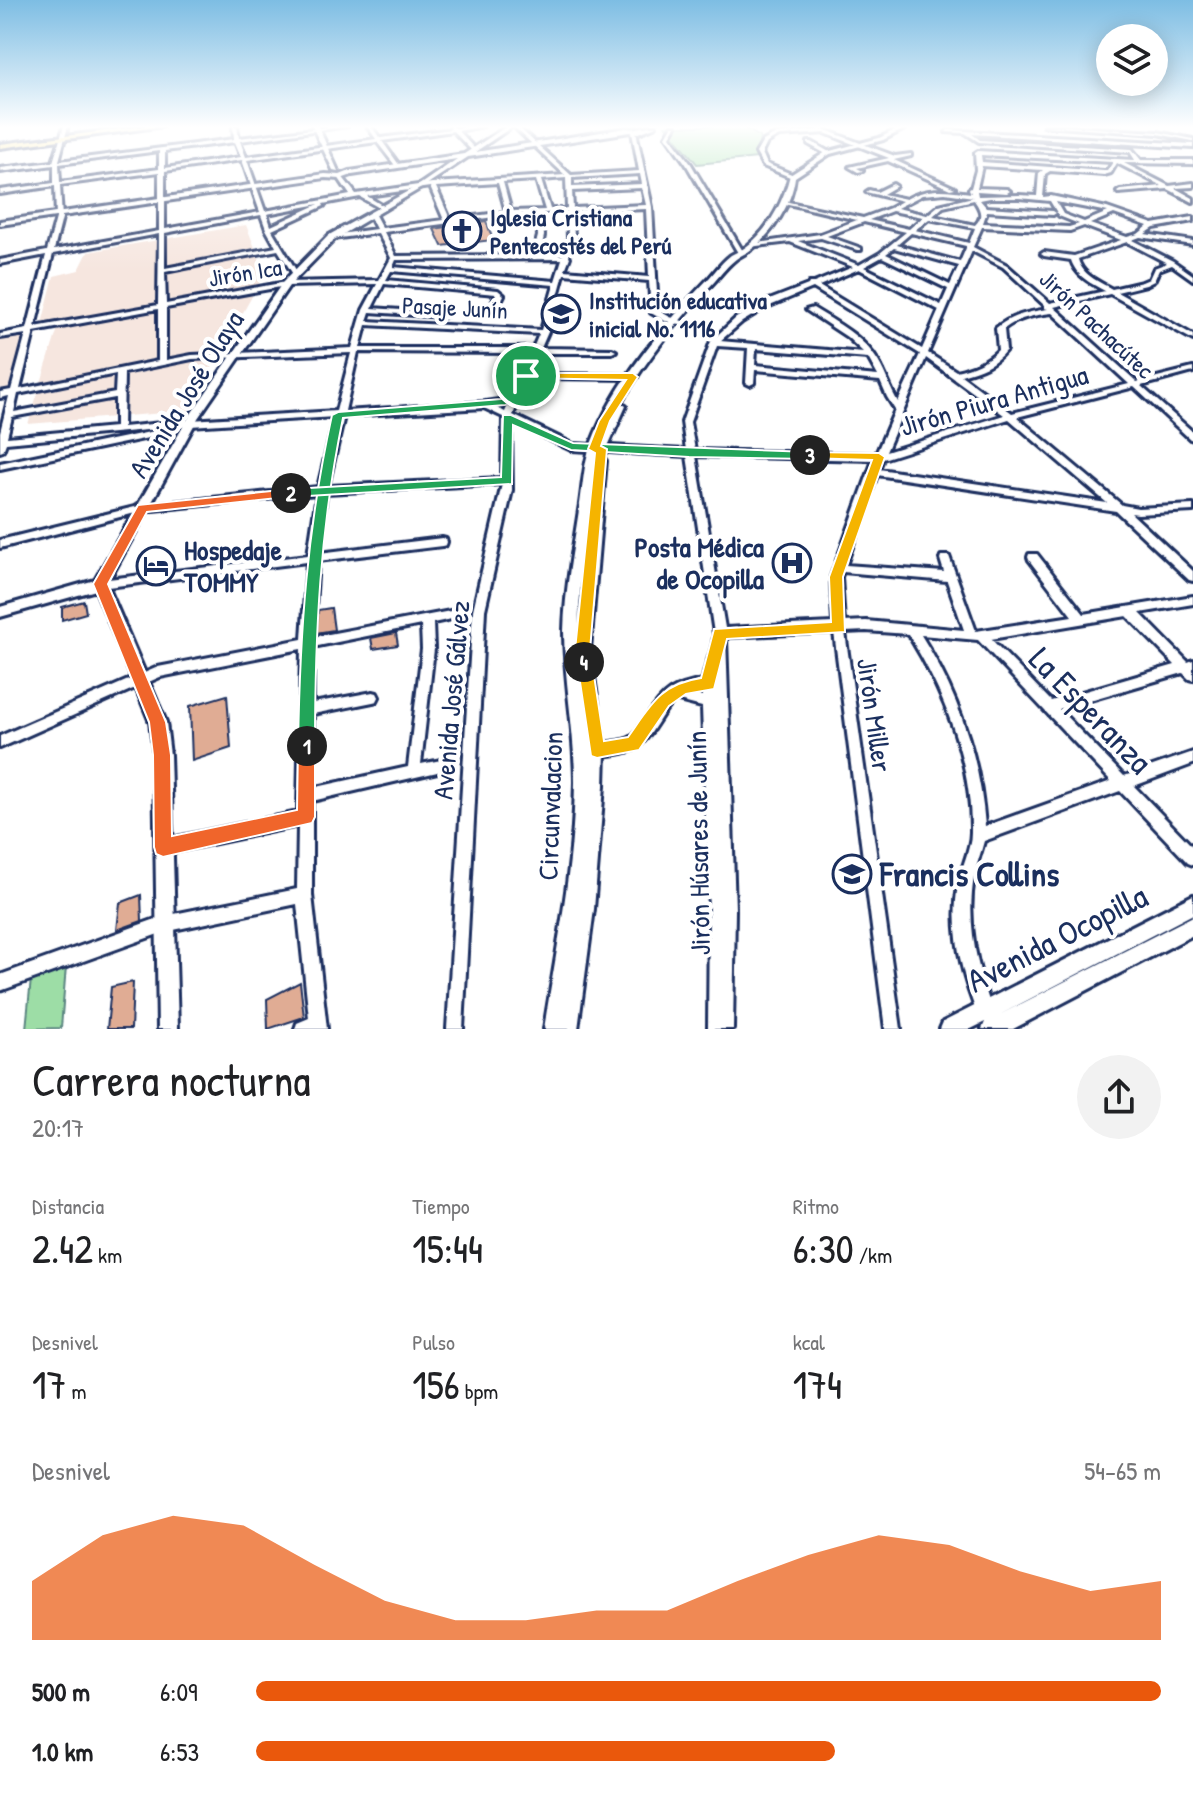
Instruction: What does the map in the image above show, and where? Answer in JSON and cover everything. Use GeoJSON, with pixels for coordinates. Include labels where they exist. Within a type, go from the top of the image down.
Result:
{"type":"FeatureCollection","features":[{"type":"Feature","properties":{"kind":"street"},"geometry":{"type":"LineString","coordinates":[[57,174],[59,215],[52,253],[1,444],[119,429],[485,405],[508,401],[520,376],[633,377]]}},
{"type":"Feature","properties":{"kind":"street"},"geometry":{"type":"LineString","coordinates":[[0,192],[130,174]]}},
{"type":"Feature","properties":{"kind":"street"},"geometry":{"type":"LineString","coordinates":[[162,174],[162,362]]}},
{"type":"Feature","properties":{"kind":"street"},"geometry":{"type":"LineString","coordinates":[[250,174],[291,280]]}},
{"type":"Feature","properties":{"kind":"street"},"geometry":{"type":"LineString","coordinates":[[0,223],[338,174]]}},
{"type":"Feature","properties":{"kind":"street","name":"Avenida José Olaya"},"geometry":{"type":"LineString","coordinates":[[100,584],[189,425],[291,280],[332,237],[441,174]]}},
{"type":"Feature","properties":{"kind":"street"},"geometry":{"type":"LineString","coordinates":[[0,262],[357,195],[426,185],[605,174]]}},
{"type":"Feature","properties":{"kind":"street"},"geometry":{"type":"LineString","coordinates":[[642,174],[649,207],[654,311],[681,322]]}},
{"type":"Feature","properties":{"kind":"street"},"geometry":{"type":"LineString","coordinates":[[698,174],[731,237],[750,246],[821,236],[934,190],[1041,196],[1079,202],[1133,217],[1152,226]]}},
{"type":"Feature","properties":{"kind":"street"},"geometry":{"type":"LineString","coordinates":[[787,174],[795,174]]}},
{"type":"Feature","properties":{"kind":"street"},"geometry":{"type":"LineString","coordinates":[[923,174],[960,192]]}},
{"type":"Feature","properties":{"kind":"street"},"geometry":{"type":"LineString","coordinates":[[973,194],[978,174]]}},
{"type":"Feature","properties":{"kind":"street"},"geometry":{"type":"LineString","coordinates":[[1041,196],[1042,174]]}},
{"type":"Feature","properties":{"kind":"street"},"geometry":{"type":"LineString","coordinates":[[1141,174],[1193,200]]}},
{"type":"Feature","properties":{"kind":"street"},"geometry":{"type":"LineString","coordinates":[[313,1027],[304,895],[307,645],[313,557],[322,490],[355,350],[367,310],[392,264],[378,212],[333,175]]}},
{"type":"Feature","properties":{"kind":"street","name":"Avenida José Gálvez"},"geometry":{"type":"LineString","coordinates":[[455,1029],[479,610],[507,481],[507,418],[544,332],[567,257],[572,210],[569,176]]}},
{"type":"Feature","properties":{"kind":"street","name":"Circunvalacion"},"geometry":{"type":"LineString","coordinates":[[568,1029],[585,909],[590,751],[583,650],[598,449],[604,421],[633,377],[740,259],[786,202],[792,189],[792,176]]}},
{"type":"Feature","properties":{"kind":"street"},"geometry":{"type":"LineString","coordinates":[[536,257],[544,211],[538,178]]}},
{"type":"Feature","properties":{"kind":"street"},"geometry":{"type":"LineString","coordinates":[[500,181],[509,213]]}},
{"type":"Feature","properties":{"kind":"street"},"geometry":{"type":"LineString","coordinates":[[426,185],[448,222]]}},
{"type":"Feature","properties":{"kind":"street"},"geometry":{"type":"LineString","coordinates":[[1120,192],[1193,185]]}},
{"type":"Feature","properties":{"kind":"street"},"geometry":{"type":"LineString","coordinates":[[570,189],[645,186]]}},
{"type":"Feature","properties":{"kind":"street"},"geometry":{"type":"LineString","coordinates":[[878,194],[893,186]]}},
{"type":"Feature","properties":{"kind":"street"},"geometry":{"type":"LineString","coordinates":[[869,192],[904,200]]}},
{"type":"Feature","properties":{"kind":"street"},"geometry":{"type":"LineString","coordinates":[[973,194],[984,209],[1053,213]]}},
{"type":"Feature","properties":{"kind":"street"},"geometry":{"type":"LineString","coordinates":[[714,343],[762,306],[859,267],[882,254],[941,206],[973,194]]}},
{"type":"Feature","properties":{"kind":"street"},"geometry":{"type":"LineString","coordinates":[[1051,198],[1061,215],[1128,240],[1193,271]]}},
{"type":"Feature","properties":{"kind":"street"},"geometry":{"type":"LineString","coordinates":[[613,200],[617,208]]}},
{"type":"Feature","properties":{"kind":"street","name":"Jirón Pachacútec"},"geometry":{"type":"LineString","coordinates":[[786,202],[970,246],[1005,266],[1193,437]]}},
{"type":"Feature","properties":{"kind":"street"},"geometry":{"type":"LineString","coordinates":[[269,229],[299,218],[325,203]]}},
{"type":"Feature","properties":{"kind":"street"},"geometry":{"type":"LineString","coordinates":[[332,237],[509,213],[649,207]]}},
{"type":"Feature","properties":{"kind":"street"},"geometry":{"type":"LineString","coordinates":[[892,209],[978,226],[1070,229],[1112,213]]}},
{"type":"Feature","properties":{"kind":"street","name":"Jirón Miller"},"geometry":{"type":"LineString","coordinates":[[893,1029],[839,628],[836,577],[879,457],[984,209]]}},
{"type":"Feature","properties":{"kind":"street"},"geometry":{"type":"LineString","coordinates":[[1044,254],[1074,258],[1128,240],[1152,226],[1193,219]]}},
{"type":"Feature","properties":{"kind":"street"},"geometry":{"type":"LineString","coordinates":[[1140,235],[1193,243]]}},
{"type":"Feature","properties":{"kind":"street"},"geometry":{"type":"LineString","coordinates":[[821,236],[859,249]]}},
{"type":"Feature","properties":{"kind":"street"},"geometry":{"type":"LineString","coordinates":[[731,237],[750,246]]}},
{"type":"Feature","properties":{"kind":"street"},"geometry":{"type":"LineString","coordinates":[[790,241],[859,267],[943,309]]}},
{"type":"Feature","properties":{"kind":"street"},"geometry":{"type":"LineString","coordinates":[[892,245],[962,265]]}},
{"type":"Feature","properties":{"kind":"street"},"geometry":{"type":"LineString","coordinates":[[162,271],[280,248]]}},
{"type":"Feature","properties":{"kind":"street"},"geometry":{"type":"LineString","coordinates":[[882,254],[952,288]]}},
{"type":"Feature","properties":{"kind":"street"},"geometry":{"type":"LineString","coordinates":[[392,264],[567,257]]}},
{"type":"Feature","properties":{"kind":"street"},"geometry":{"type":"LineString","coordinates":[[1074,258],[1077,269],[1089,279],[1193,338]]}},
{"type":"Feature","properties":{"kind":"street"},"geometry":{"type":"LineString","coordinates":[[1171,262],[1193,278]]}},
{"type":"Feature","properties":{"kind":"street"},"geometry":{"type":"LineString","coordinates":[[956,374],[987,365],[995,359],[1002,350],[1000,328],[1004,324],[1027,314],[1114,293],[1152,280],[1156,269],[1171,262]]}},
{"type":"Feature","properties":{"kind":"street"},"geometry":{"type":"LineString","coordinates":[[392,264],[559,283]]}},
{"type":"Feature","properties":{"kind":"street"},"geometry":{"type":"LineString","coordinates":[[1181,272],[1193,271]]}},
{"type":"Feature","properties":{"kind":"street"},"geometry":{"type":"LineString","coordinates":[[563,272],[647,279]]}},
{"type":"Feature","properties":{"kind":"street","name":"Jirón Ica"},"geometry":{"type":"LineString","coordinates":[[0,336],[291,280],[381,282],[498,292],[500,295],[492,311]]}},
{"type":"Feature","properties":{"kind":"street"},"geometry":{"type":"LineString","coordinates":[[811,284],[956,374],[1011,416],[1119,507],[1193,577]]}},
{"type":"Feature","properties":{"kind":"street"},"geometry":{"type":"LineString","coordinates":[[367,310],[444,315]]}},
{"type":"Feature","properties":{"kind":"street"},"geometry":{"type":"LineString","coordinates":[[810,310],[850,334],[871,356],[900,410]]}},
{"type":"Feature","properties":{"kind":"street","name":"Circunvalacion"},"geometry":{"type":"LineString","coordinates":[[598,449],[639,377],[681,322]]}},
{"type":"Feature","properties":{"kind":"street","name":"Pasaje Junín"},"geometry":{"type":"LineString","coordinates":[[363,323],[544,332]]}},
{"type":"Feature","properties":{"kind":"street"},"geometry":{"type":"LineString","coordinates":[[714,343],[871,356]]}},
{"type":"Feature","properties":{"kind":"street","name":"Jirón Húsares de Junín"},"geometry":{"type":"LineString","coordinates":[[714,343],[686,422],[720,640],[727,910],[725,1029]]}},
{"type":"Feature","properties":{"kind":"street"},"geometry":{"type":"LineString","coordinates":[[750,383],[752,346]]}},
{"type":"Feature","properties":{"kind":"street"},"geometry":{"type":"LineString","coordinates":[[0,395],[192,357],[355,350],[612,351]]}},
{"type":"Feature","properties":{"kind":"street"},"geometry":{"type":"LineString","coordinates":[[751,367],[881,379]]}},
{"type":"Feature","properties":{"kind":"street","name":"Jirón Piura Antigua"},"geometry":{"type":"LineString","coordinates":[[485,405],[571,447],[879,457],[1011,416],[1193,370]]}},
{"type":"Feature","properties":{"kind":"street"},"geometry":{"type":"LineString","coordinates":[[119,429],[120,371]]}},
{"type":"Feature","properties":{"kind":"street"},"geometry":{"type":"LineString","coordinates":[[10,415],[119,395]]}},
{"type":"Feature","properties":{"kind":"street"},"geometry":{"type":"LineString","coordinates":[[0,466],[189,425]]}},
{"type":"Feature","properties":{"kind":"street"},"geometry":{"type":"LineString","coordinates":[[874,471],[1138,511],[1193,508]]}},
{"type":"Feature","properties":{"kind":"street"},"geometry":{"type":"LineString","coordinates":[[0,544],[143,508],[322,490],[507,481]]}},
{"type":"Feature","properties":{"kind":"street"},"geometry":{"type":"LineString","coordinates":[[0,612],[100,584],[442,542]]}},
{"type":"Feature","properties":{"kind":"street"},"geometry":{"type":"LineString","coordinates":[[1033,557],[1081,619]]}},
{"type":"Feature","properties":{"kind":"street"},"geometry":{"type":"LineString","coordinates":[[945,559],[977,635]]}},
{"type":"Feature","properties":{"kind":"street"},"geometry":{"type":"LineString","coordinates":[[839,568],[950,577]]}},
{"type":"Feature","properties":{"kind":"street"},"geometry":{"type":"LineString","coordinates":[[100,584],[158,722],[162,755],[168,1029]]}},
{"type":"Feature","properties":{"kind":"street"},"geometry":{"type":"LineString","coordinates":[[720,640],[866,626],[977,635],[1193,600]]}},
{"type":"Feature","properties":{"kind":"street"},"geometry":{"type":"LineString","coordinates":[[1130,611],[1191,669]]}},
{"type":"Feature","properties":{"kind":"street"},"geometry":{"type":"LineString","coordinates":[[0,742],[158,672],[461,613]]}},
{"type":"Feature","properties":{"kind":"street"},"geometry":{"type":"LineString","coordinates":[[414,771],[428,649],[427,621]]}},
{"type":"Feature","properties":{"kind":"street"},"geometry":{"type":"LineString","coordinates":[[911,630],[936,670],[968,763],[978,836],[967,874],[962,911],[974,984],[988,1021]]}},
{"type":"Feature","properties":{"kind":"street","name":"La Esperanza"},"geometry":{"type":"LineString","coordinates":[[977,635],[1193,858]]}},
{"type":"Feature","properties":{"kind":"street","name":"Jirón Húsares de Junín"},"geometry":{"type":"LineString","coordinates":[[716,1029],[717,911],[708,684],[720,640]]}},
{"type":"Feature","properties":{"kind":"street"},"geometry":{"type":"LineString","coordinates":[[1049,707],[1191,669]]}},
{"type":"Feature","properties":{"kind":"street"},"geometry":{"type":"LineString","coordinates":[[590,751],[633,744],[663,701],[682,688],[708,684]]}},
{"type":"Feature","properties":{"kind":"street"},"geometry":{"type":"LineString","coordinates":[[672,694],[708,703]]}},
{"type":"Feature","properties":{"kind":"street"},"geometry":{"type":"LineString","coordinates":[[307,710],[373,697]]}},
{"type":"Feature","properties":{"kind":"street","name":"Circunvalacion"},"geometry":{"type":"LineString","coordinates":[[554,1029],[590,751]]}},
{"type":"Feature","properties":{"kind":"street"},"geometry":{"type":"LineString","coordinates":[[978,836],[1193,758]]}},
{"type":"Feature","properties":{"kind":"street"},"geometry":{"type":"LineString","coordinates":[[306,796],[441,766]]}},
{"type":"Feature","properties":{"kind":"street"},"geometry":{"type":"LineString","coordinates":[[163,847],[306,817]]}},
{"type":"Feature","properties":{"kind":"street"},"geometry":{"type":"LineString","coordinates":[[0,983],[164,924],[304,895]]}},
{"type":"Feature","properties":{"kind":"street","name":"Avenida Ocopilla"},"geometry":{"type":"LineString","coordinates":[[988,1021],[1193,904]]}},
{"type":"Feature","properties":{"kind":"street","name":"Avenida Ocopilla"},"geometry":{"type":"LineString","coordinates":[[950,1029],[988,1021],[1193,925]]}},
{"type":"Feature","properties":{"kind":"shaded area"},"geometry":{"type":"Polygon","coordinates":[[[246,225],[265,273],[188,411],[28,424],[60,322],[42,324],[54,276],[79,270],[88,252],[246,225]]]}},
{"type":"Feature","properties":{"kind":"shaded area"},"geometry":{"type":"Polygon","coordinates":[[[25,334],[11,390],[0,392],[0,339],[25,334]]]}},
{"type":"Feature","properties":{"kind":"green space"},"geometry":{"type":"Polygon","coordinates":[[[66,966],[61,1028],[26,1029],[31,979],[66,966]]]}},
{"type":"Feature","properties":{"kind":"building","name":"Iglesia Cristiana Pentecostés del Perú"},"geometry":{"type":"Polygon","coordinates":[[[486,221],[493,240],[442,246],[434,229],[486,221]]]}},
{"type":"Feature","properties":{"kind":"building"},"geometry":{"type":"Polygon","coordinates":[[[84,601],[86,613],[62,620],[62,607],[84,601]]]}},
{"type":"Feature","properties":{"kind":"building"},"geometry":{"type":"Polygon","coordinates":[[[331,608],[334,630],[316,633],[318,610],[331,608]]]}},
{"type":"Feature","properties":{"kind":"building"},"geometry":{"type":"Polygon","coordinates":[[[396,633],[398,645],[373,649],[371,638],[396,633]]]}},
{"type":"Feature","properties":{"kind":"building"},"geometry":{"type":"Polygon","coordinates":[[[227,695],[231,748],[192,761],[190,706],[227,695]]]}},
{"type":"Feature","properties":{"kind":"building"},"geometry":{"type":"Polygon","coordinates":[[[141,895],[142,921],[117,930],[120,903],[141,895]]]}},
{"type":"Feature","properties":{"kind":"building"},"geometry":{"type":"Polygon","coordinates":[[[133,982],[131,1029],[107,1029],[111,987],[133,982]]]}},
{"type":"Feature","properties":{"kind":"building"},"geometry":{"type":"Polygon","coordinates":[[[300,982],[304,1017],[268,1029],[267,999],[300,982]]]}},
{"type":"Feature","properties":{"kind":"place","name":"Iglesia Cristiana Pentecostés del Perú"},"geometry":{"type":"Point","coordinates":[462,231]}},
{"type":"Feature","properties":{"kind":"place","name":"Institución educativa inicial No. 1116"},"geometry":{"type":"Point","coordinates":[561,314]}},
{"type":"Feature","properties":{"kind":"place","name":"Posta Médica de Ocopilla"},"geometry":{"type":"Point","coordinates":[792,563]}},
{"type":"Feature","properties":{"kind":"place","name":"Hospedaje TOMMY"},"geometry":{"type":"Point","coordinates":[156,566]}},
{"type":"Feature","properties":{"kind":"place","name":"Francis Collins"},"geometry":{"type":"Point","coordinates":[852,874]}},
{"type":"Feature","properties":{"kind":"route"},"geometry":{"type":"LineString","coordinates":[[526,376],[520,376],[505,402],[338,415],[322,490],[313,557],[307,645],[306,817],[163,847],[162,755],[158,722],[100,584],[143,508],[322,490],[507,481],[507,418],[571,447],[594,449],[601,449],[689,453],[879,457],[836,577],[839,628],[720,633],[720,646],[713,658],[708,684],[682,688],[663,701],[633,744],[597,751],[583,650],[601,449],[594,449],[604,421],[633,377],[526,376]]}}]}
